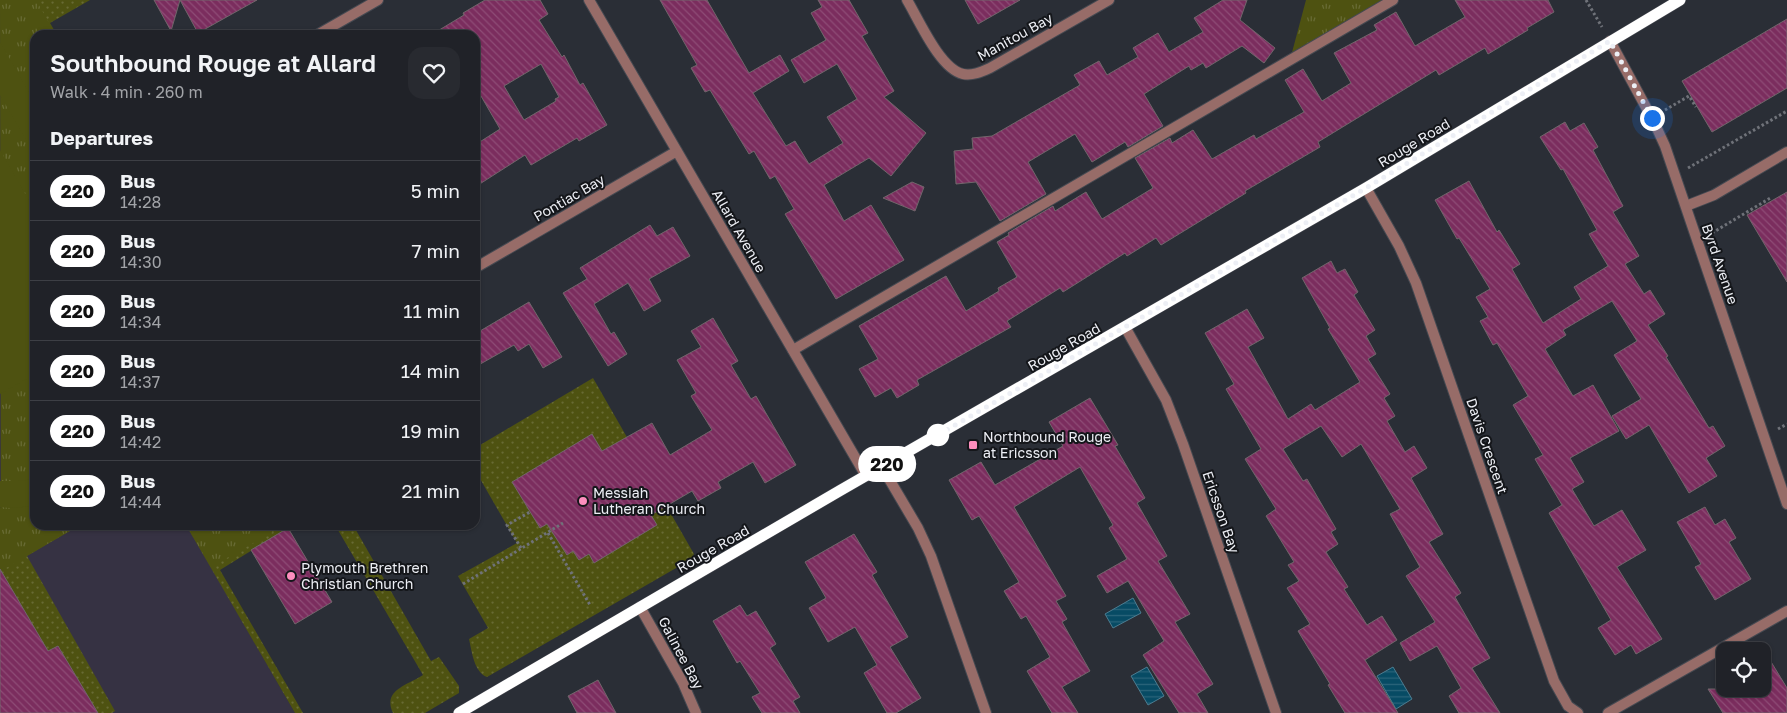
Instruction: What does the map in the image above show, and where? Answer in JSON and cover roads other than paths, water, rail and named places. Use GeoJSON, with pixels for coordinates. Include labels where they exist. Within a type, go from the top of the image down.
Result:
{"type":"FeatureCollection","features":[{"type":"Feature","properties":{"kind":"street"},"geometry":{"type":"LineString","coordinates":[[326,30],[378,0]]}},
{"type":"Feature","properties":{"kind":"street","name":"Allard Avenue"},"geometry":{"type":"LineString","coordinates":[[589,0],[866,476]]}},
{"type":"Feature","properties":{"kind":"street","name":"Manitou Bay"},"geometry":{"type":"LineString","coordinates":[[907,0],[942,57],[956,71],[970,75],[990,68],[1109,0]]}},
{"type":"Feature","properties":{"kind":"street"},"geometry":{"type":"LineString","coordinates":[[793,350],[1393,0]]}},
{"type":"Feature","properties":{"kind":"street","name":"Rouge Road"},"geometry":{"type":"LineString","coordinates":[[459,713],[1366,188],[1680,0]]}},
{"type":"Feature","properties":{"kind":"street","name":"Byrd Avenue"},"geometry":{"type":"LineString","coordinates":[[1610,41],[1665,146],[1787,504]]}},
{"type":"Feature","properties":{"kind":"street","name":"Pontiac Bay"},"geometry":{"type":"LineString","coordinates":[[480,265],[677,152]]}},
{"type":"Feature","properties":{"kind":"street"},"geometry":{"type":"LineString","coordinates":[[1686,206],[1714,195],[1787,152]]}},
{"type":"Feature","properties":{"kind":"street","name":"Davis Crescent"},"geometry":{"type":"LineString","coordinates":[[1366,188],[1399,246],[1416,283],[1554,681],[1568,706],[1578,713]]}},
{"type":"Feature","properties":{"kind":"street","name":"Ericsson Bay"},"geometry":{"type":"LineString","coordinates":[[1125,327],[1166,400],[1184,444],[1276,713]]}},
{"type":"Feature","properties":{"kind":"street"},"geometry":{"type":"LineString","coordinates":[[882,467],[918,528],[931,556],[986,713]]}},
{"type":"Feature","properties":{"kind":"street","name":"Galinee Bay"},"geometry":{"type":"LineString","coordinates":[[640,607],[683,683],[696,713]]}},
{"type":"Feature","properties":{"kind":"street"},"geometry":{"type":"LineString","coordinates":[[1608,713],[1787,611]]}},
{"type":"Feature","properties":{"kind":"water"},"geometry":{"type":"Polygon","coordinates":[[[1133,598],[1141,613],[1113,628],[1105,614],[1133,598]]]}},
{"type":"Feature","properties":{"kind":"water"},"geometry":{"type":"Polygon","coordinates":[[[1147,667],[1164,696],[1148,705],[1131,676],[1147,667]]]}},
{"type":"Feature","properties":{"kind":"water"},"geometry":{"type":"Polygon","coordinates":[[[1393,667],[1412,699],[1396,709],[1377,676],[1393,667]]]}},
{"type":"Feature","properties":{"kind":"place","name":"Northbound Rouge at Ericsson"},"geometry":{"type":"Point","coordinates":[973,445]}},
{"type":"Feature","properties":{"kind":"place","name":"Messiah Lutheran Church"},"geometry":{"type":"Point","coordinates":[583,501]}},
{"type":"Feature","properties":{"kind":"place","name":"Plymouth Brethren Christian Church"},"geometry":{"type":"Point","coordinates":[291,576]}}]}
